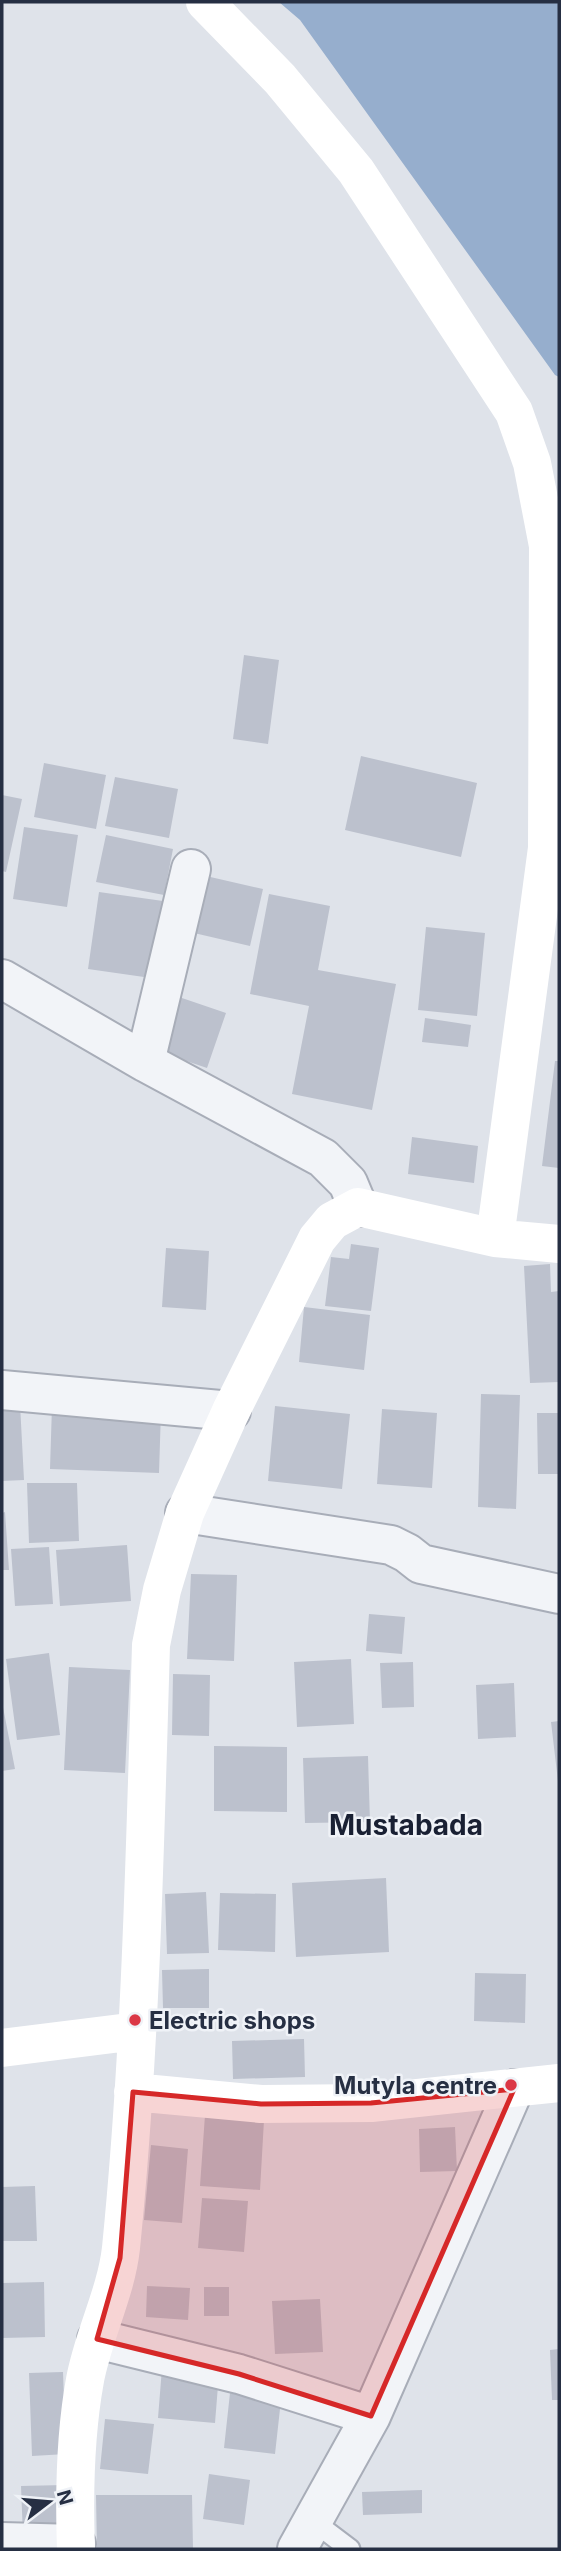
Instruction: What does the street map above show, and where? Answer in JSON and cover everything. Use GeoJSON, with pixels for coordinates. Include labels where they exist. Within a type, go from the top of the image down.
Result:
{"type":"FeatureCollection","features":[{"type":"Feature","properties":{"kind":"street"},"geometry":{"type":"LineString","coordinates":[[205,2],[280,79],[356,171],[514,412],[532,463],[548,546],[547,848],[495,1238]]}},
{"type":"Feature","properties":{"kind":"street"},"geometry":{"type":"LineString","coordinates":[[145,1062],[191,869]]}},
{"type":"Feature","properties":{"kind":"street"},"geometry":{"type":"LineString","coordinates":[[2,979],[145,1062],[323,1158],[348,1182],[358,1207]]}},
{"type":"Feature","properties":{"kind":"street"},"geometry":{"type":"LineString","coordinates":[[2,2542],[76,2546],[78,2452],[85,2380],[120,2258],[137,2031],[151,1645],[162,1590],[185,1513],[231,1410],[317,1239],[332,1221],[358,1207],[495,1238],[559,1244]]}},
{"type":"Feature","properties":{"kind":"street"},"geometry":{"type":"LineString","coordinates":[[2,1390],[231,1410]]}},
{"type":"Feature","properties":{"kind":"street"},"geometry":{"type":"LineString","coordinates":[[185,1513],[391,1545],[421,1564],[559,1594]]}},
{"type":"Feature","properties":{"kind":"street"},"geometry":{"type":"LineString","coordinates":[[2,2048],[137,2031]]}},
{"type":"Feature","properties":{"kind":"street"},"geometry":{"type":"LineString","coordinates":[[133,2092],[261,2104],[371,2103],[559,2083]]}},
{"type":"Feature","properties":{"kind":"street"},"geometry":{"type":"LineString","coordinates":[[305,2535],[371,2416],[514,2089]]}},
{"type":"Feature","properties":{"kind":"street"},"geometry":{"type":"LineString","coordinates":[[97,2339],[239,2374],[371,2416]]}},
{"type":"Feature","properties":{"kind":"lane"},"geometry":{"type":"LineString","coordinates":[[305,2535],[350,2549]]}},
{"type":"Feature","properties":{"kind":"highlighted area"},"geometry":{"type":"Polygon","coordinates":[[[514,2089],[371,2416],[239,2374],[97,2339],[120,2258],[133,2092],[261,2104],[371,2103],[514,2089]]]}},
{"type":"Feature","properties":{"kind":"water"},"geometry":{"type":"Polygon","coordinates":[[[279,2],[559,2],[559,377],[300,20],[279,2]]]}},
{"type":"Feature","properties":{"kind":"building"},"geometry":{"type":"Polygon","coordinates":[[[244,655],[279,660],[268,744],[233,739],[244,655]]]}},
{"type":"Feature","properties":{"kind":"building"},"geometry":{"type":"Polygon","coordinates":[[[361,756],[477,783],[461,857],[345,830],[361,756]]]}},
{"type":"Feature","properties":{"kind":"building"},"geometry":{"type":"Polygon","coordinates":[[[44,763],[106,775],[96,829],[34,817],[44,763]]]}},
{"type":"Feature","properties":{"kind":"building"},"geometry":{"type":"Polygon","coordinates":[[[115,777],[178,789],[169,838],[105,826],[115,777]]]}},
{"type":"Feature","properties":{"kind":"building"},"geometry":{"type":"Polygon","coordinates":[[[2,795],[22,799],[6,872],[2,871],[2,795]]]}},
{"type":"Feature","properties":{"kind":"building"},"geometry":{"type":"Polygon","coordinates":[[[24,827],[78,835],[67,907],[13,899],[24,827]]]}},
{"type":"Feature","properties":{"kind":"building"},"geometry":{"type":"Polygon","coordinates":[[[106,835],[173,849],[164,895],[96,882],[106,835]]]}},
{"type":"Feature","properties":{"kind":"building"},"geometry":{"type":"Polygon","coordinates":[[[206,876],[263,889],[250,946],[194,933],[206,876]]]}},
{"type":"Feature","properties":{"kind":"building"},"geometry":{"type":"Polygon","coordinates":[[[99,892],[163,901],[151,978],[88,969],[99,892]]]}},
{"type":"Feature","properties":{"kind":"building"},"geometry":{"type":"Polygon","coordinates":[[[269,894],[330,906],[318,970],[396,984],[372,1110],[292,1094],[309,1006],[250,994],[269,894]]]}},
{"type":"Feature","properties":{"kind":"building"},"geometry":{"type":"Polygon","coordinates":[[[426,927],[485,933],[477,1016],[418,1010],[426,927]]]}},
{"type":"Feature","properties":{"kind":"building"},"geometry":{"type":"Polygon","coordinates":[[[179,997],[226,1013],[207,1068],[160,1052],[179,997]]]}},
{"type":"Feature","properties":{"kind":"building"},"geometry":{"type":"Polygon","coordinates":[[[425,1018],[471,1025],[468,1047],[422,1042],[425,1018]]]}},
{"type":"Feature","properties":{"kind":"building"},"geometry":{"type":"Polygon","coordinates":[[[555,1061],[559,1061],[559,1168],[542,1166],[555,1061]]]}},
{"type":"Feature","properties":{"kind":"building"},"geometry":{"type":"Polygon","coordinates":[[[412,1137],[478,1146],[474,1183],[408,1174],[412,1137]]]}},
{"type":"Feature","properties":{"kind":"building"},"geometry":{"type":"Polygon","coordinates":[[[351,1244],[379,1248],[371,1311],[325,1306],[331,1257],[349,1259],[351,1244]]]}},
{"type":"Feature","properties":{"kind":"building"},"geometry":{"type":"Polygon","coordinates":[[[166,1248],[209,1251],[206,1310],[162,1307],[166,1248]]]}},
{"type":"Feature","properties":{"kind":"building"},"geometry":{"type":"Polygon","coordinates":[[[550,1264],[551,1292],[559,1291],[559,1382],[530,1383],[524,1266],[550,1264]]]}},
{"type":"Feature","properties":{"kind":"building"},"geometry":{"type":"Polygon","coordinates":[[[304,1307],[370,1315],[364,1370],[299,1362],[304,1307]]]}},
{"type":"Feature","properties":{"kind":"building"},"geometry":{"type":"Polygon","coordinates":[[[481,1394],[520,1395],[516,1509],[478,1507],[481,1394]]]}},
{"type":"Feature","properties":{"kind":"building"},"geometry":{"type":"Polygon","coordinates":[[[20,1404],[24,1480],[2,1481],[2,1405],[20,1404]]]}},
{"type":"Feature","properties":{"kind":"building"},"geometry":{"type":"Polygon","coordinates":[[[52,1406],[161,1410],[159,1473],[50,1469],[52,1406]]]}},
{"type":"Feature","properties":{"kind":"building"},"geometry":{"type":"Polygon","coordinates":[[[275,1406],[350,1414],[342,1489],[268,1481],[275,1406]]]}},
{"type":"Feature","properties":{"kind":"building"},"geometry":{"type":"Polygon","coordinates":[[[382,1409],[437,1413],[432,1488],[377,1484],[382,1409]]]}},
{"type":"Feature","properties":{"kind":"building"},"geometry":{"type":"Polygon","coordinates":[[[537,1413],[559,1413],[559,1474],[538,1474],[537,1413]]]}},
{"type":"Feature","properties":{"kind":"building"},"geometry":{"type":"Polygon","coordinates":[[[27,1483],[77,1483],[79,1541],[29,1543],[27,1483]]]}},
{"type":"Feature","properties":{"kind":"building"},"geometry":{"type":"Polygon","coordinates":[[[5,1512],[9,1570],[2,1570],[2,1513],[5,1512]]]}},
{"type":"Feature","properties":{"kind":"building"},"geometry":{"type":"Polygon","coordinates":[[[127,1545],[131,1601],[60,1606],[56,1550],[127,1545]]]}},
{"type":"Feature","properties":{"kind":"building"},"geometry":{"type":"Polygon","coordinates":[[[49,1547],[53,1604],[15,1606],[11,1549],[49,1547]]]}},
{"type":"Feature","properties":{"kind":"building"},"geometry":{"type":"Polygon","coordinates":[[[191,1574],[237,1575],[234,1661],[187,1659],[191,1574]]]}},
{"type":"Feature","properties":{"kind":"building"},"geometry":{"type":"Polygon","coordinates":[[[369,1614],[405,1617],[402,1654],[366,1651],[369,1614]]]}},
{"type":"Feature","properties":{"kind":"building"},"geometry":{"type":"Polygon","coordinates":[[[49,1653],[60,1735],[17,1740],[6,1659],[49,1653]]]}},
{"type":"Feature","properties":{"kind":"building"},"geometry":{"type":"Polygon","coordinates":[[[351,1659],[354,1724],[297,1727],[294,1662],[351,1659]]]}},
{"type":"Feature","properties":{"kind":"building"},"geometry":{"type":"Polygon","coordinates":[[[413,1662],[414,1707],[382,1708],[380,1663],[413,1662]]]}},
{"type":"Feature","properties":{"kind":"building"},"geometry":{"type":"Polygon","coordinates":[[[69,1667],[130,1670],[125,1773],[64,1770],[69,1667]]]}},
{"type":"Feature","properties":{"kind":"building"},"geometry":{"type":"Polygon","coordinates":[[[173,1674],[210,1675],[209,1736],[172,1735],[173,1674]]]}},
{"type":"Feature","properties":{"kind":"building"},"geometry":{"type":"Polygon","coordinates":[[[514,1683],[516,1737],[478,1739],[476,1685],[514,1683]]]}},
{"type":"Feature","properties":{"kind":"building"},"geometry":{"type":"Polygon","coordinates":[[[2,1702],[15,1769],[2,1771],[2,1702]]]}},
{"type":"Feature","properties":{"kind":"building"},"geometry":{"type":"Polygon","coordinates":[[[559,1721],[559,1781],[558,1781],[551,1722],[559,1721]]]}},
{"type":"Feature","properties":{"kind":"building"},"geometry":{"type":"Polygon","coordinates":[[[214,1746],[287,1747],[287,1812],[214,1811],[214,1746]]]}},
{"type":"Feature","properties":{"kind":"building"},"geometry":{"type":"Polygon","coordinates":[[[368,1756],[370,1822],[305,1823],[303,1758],[368,1756]]]}},
{"type":"Feature","properties":{"kind":"building"},"geometry":{"type":"Polygon","coordinates":[[[386,1878],[389,1952],[296,1957],[292,1883],[386,1878]]]}},
{"type":"Feature","properties":{"kind":"building"},"geometry":{"type":"Polygon","coordinates":[[[206,1892],[209,1953],[167,1954],[165,1894],[206,1892]]]}},
{"type":"Feature","properties":{"kind":"building"},"geometry":{"type":"Polygon","coordinates":[[[220,1893],[276,1894],[275,1952],[218,1950],[220,1893]]]}},
{"type":"Feature","properties":{"kind":"building"},"geometry":{"type":"Polygon","coordinates":[[[209,1969],[209,2008],[163,2008],[162,1970],[209,1969]]]}},
{"type":"Feature","properties":{"kind":"building"},"geometry":{"type":"Polygon","coordinates":[[[475,1973],[526,1974],[525,2023],[474,2021],[475,1973]]]}},
{"type":"Feature","properties":{"kind":"building"},"geometry":{"type":"Polygon","coordinates":[[[304,2039],[305,2077],[233,2079],[232,2041],[304,2039]]]}},
{"type":"Feature","properties":{"kind":"building"},"geometry":{"type":"Polygon","coordinates":[[[205,2115],[264,2120],[260,2190],[200,2186],[205,2115]]]}},
{"type":"Feature","properties":{"kind":"building"},"geometry":{"type":"Polygon","coordinates":[[[455,2127],[457,2171],[420,2172],[419,2129],[455,2127]]]}},
{"type":"Feature","properties":{"kind":"building"},"geometry":{"type":"Polygon","coordinates":[[[151,2145],[188,2149],[182,2223],[144,2220],[151,2145]]]}},
{"type":"Feature","properties":{"kind":"building"},"geometry":{"type":"Polygon","coordinates":[[[35,2186],[37,2241],[2,2241],[2,2187],[35,2186]]]}},
{"type":"Feature","properties":{"kind":"building"},"geometry":{"type":"Polygon","coordinates":[[[202,2198],[248,2201],[244,2252],[198,2248],[202,2198]]]}},
{"type":"Feature","properties":{"kind":"building"},"geometry":{"type":"Polygon","coordinates":[[[44,2282],[45,2337],[2,2338],[2,2283],[44,2282]]]}},
{"type":"Feature","properties":{"kind":"building"},"geometry":{"type":"Polygon","coordinates":[[[147,2286],[190,2288],[188,2320],[146,2317],[147,2286]]]}},
{"type":"Feature","properties":{"kind":"building"},"geometry":{"type":"Polygon","coordinates":[[[204,2287],[229,2287],[229,2316],[204,2316],[204,2287]]]}},
{"type":"Feature","properties":{"kind":"building"},"geometry":{"type":"Polygon","coordinates":[[[320,2299],[323,2352],[275,2354],[272,2301],[320,2299]]]}},
{"type":"Feature","properties":{"kind":"building"},"geometry":{"type":"Polygon","coordinates":[[[559,2349],[559,2400],[552,2400],[550,2350],[559,2349]]]}},
{"type":"Feature","properties":{"kind":"building"},"geometry":{"type":"Polygon","coordinates":[[[162,2368],[219,2373],[215,2423],[158,2418],[162,2368]]]}},
{"type":"Feature","properties":{"kind":"building"},"geometry":{"type":"Polygon","coordinates":[[[63,2372],[66,2454],[32,2456],[29,2373],[63,2372]]]}},
{"type":"Feature","properties":{"kind":"building"},"geometry":{"type":"Polygon","coordinates":[[[230,2393],[281,2400],[275,2454],[224,2448],[230,2393]]]}},
{"type":"Feature","properties":{"kind":"building"},"geometry":{"type":"Polygon","coordinates":[[[105,2419],[154,2424],[148,2474],[100,2469],[105,2419]]]}},
{"type":"Feature","properties":{"kind":"building"},"geometry":{"type":"Polygon","coordinates":[[[209,2474],[250,2480],[244,2525],[203,2519],[209,2474]]]}},
{"type":"Feature","properties":{"kind":"building"},"geometry":{"type":"Polygon","coordinates":[[[64,2485],[66,2535],[23,2536],[21,2486],[64,2485]]]}},
{"type":"Feature","properties":{"kind":"building"},"geometry":{"type":"Polygon","coordinates":[[[422,2490],[422,2513],[363,2515],[362,2492],[422,2490]]]}},
{"type":"Feature","properties":{"kind":"building"},"geometry":{"type":"Polygon","coordinates":[[[96,2495],[192,2495],[193,2549],[97,2549],[96,2495]]]}},
{"type":"Feature","properties":{"kind":"place","name":"Electric shops"},"geometry":{"type":"Point","coordinates":[135,2020]}},
{"type":"Feature","properties":{"kind":"place","name":"Mutyla centre"},"geometry":{"type":"Point","coordinates":[511,2085]}},
{"type":"Feature","properties":{"kind":"district","name":"Mustabada"},"geometry":{"type":"Point","coordinates":[406,1825]}}]}
